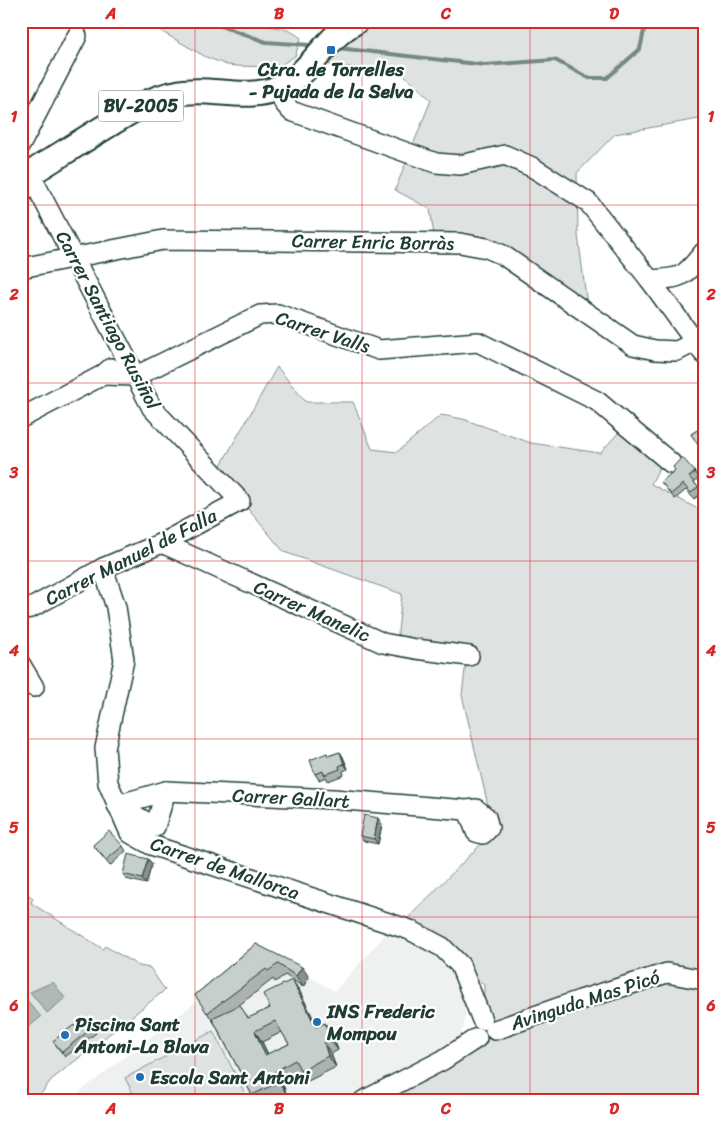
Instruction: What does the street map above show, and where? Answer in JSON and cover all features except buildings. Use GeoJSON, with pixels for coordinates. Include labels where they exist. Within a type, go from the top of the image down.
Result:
{"type":"FeatureCollection","features":[{"type":"Feature","properties":{"kind":"main road","name":"BV-2005"},"geometry":{"type":"LineString","coordinates":[[325,45],[334,21]]}},
{"type":"Feature","properties":{"kind":"main road","name":"BV-2005"},"geometry":{"type":"LineString","coordinates":[[350,21],[356,21]]}},
{"type":"Feature","properties":{"kind":"main road","name":"BV-2005"},"geometry":{"type":"LineString","coordinates":[[25,176],[128,113],[153,100],[174,93],[259,94],[278,88],[299,76],[325,45],[345,27],[356,21]]}},
{"type":"Feature","properties":{"kind":"street"},"geometry":{"type":"LineString","coordinates":[[21,144],[77,36]]}},
{"type":"Feature","properties":{"kind":"street"},"geometry":{"type":"LineString","coordinates":[[278,88],[284,103],[291,111],[436,163],[460,165],[505,155],[532,167],[588,202],[650,280],[699,348]]}},
{"type":"Feature","properties":{"kind":"street","name":"Carrer Santiago Rusiñol"},"geometry":{"type":"LineString","coordinates":[[25,176],[43,199],[152,408],[240,501]]}},
{"type":"Feature","properties":{"kind":"street","name":"Carrer Enric Borràs"},"geometry":{"type":"LineString","coordinates":[[21,268],[163,240],[460,243],[487,248],[503,255],[633,345],[655,350],[677,351],[699,348]]}},
{"type":"Feature","properties":{"kind":"street"},"geometry":{"type":"LineString","coordinates":[[650,280],[676,278],[690,270],[704,252]]}},
{"type":"Feature","properties":{"kind":"street","name":"Carrer Valls"},"geometry":{"type":"LineString","coordinates":[[103,375],[136,376],[260,315],[278,314],[379,350],[478,342],[597,401],[671,464]]}},
{"type":"Feature","properties":{"kind":"street","name":"Carrer Valls"},"geometry":{"type":"LineString","coordinates":[[21,418],[103,375],[125,356]]}},
{"type":"Feature","properties":{"kind":"street","name":"Carrer Manuel de Falla"},"geometry":{"type":"LineString","coordinates":[[21,610],[31,608],[103,568],[162,543],[240,501]]}},
{"type":"Feature","properties":{"kind":"street","name":"Carrer Manelic"},"geometry":{"type":"LineString","coordinates":[[162,543],[384,643],[469,656]]}},
{"type":"Feature","properties":{"kind":"street","name":"Carrer de Mallorca"},"geometry":{"type":"LineString","coordinates":[[103,568],[116,607],[124,660],[105,748],[108,783],[130,833],[151,845],[410,930],[442,947],[460,965],[485,1029]]}},
{"type":"Feature","properties":{"kind":"street"},"geometry":{"type":"LineString","coordinates":[[21,665],[34,687]]}},
{"type":"Feature","properties":{"kind":"street"},"geometry":{"type":"LineString","coordinates":[[117,805],[155,827],[166,791]]}},
{"type":"Feature","properties":{"kind":"street","name":"Carrer Gallart"},"geometry":{"type":"LineString","coordinates":[[117,805],[166,791],[333,799],[466,810]]}},
{"type":"Feature","properties":{"kind":"street","name":"Avinguda Mas Picó"},"geometry":{"type":"LineString","coordinates":[[363,1101],[443,1060],[485,1029],[667,974],[704,980]]}},
{"type":"Feature","properties":{"kind":"shaded area"},"geometry":{"type":"Polygon","coordinates":[[[143,21],[246,21],[281,28],[301,38],[295,56],[281,65],[270,67],[227,65],[206,57],[143,21]]]}},
{"type":"Feature","properties":{"kind":"shaded area"},"geometry":{"type":"Polygon","coordinates":[[[366,21],[704,21],[704,118],[615,134],[577,173],[578,235],[587,305],[489,239],[434,235],[430,209],[395,190],[431,100],[402,73],[323,64],[366,21]]]}},
{"type":"Feature","properties":{"kind":"shaded area"},"geometry":{"type":"Polygon","coordinates":[[[277,367],[306,402],[353,402],[372,449],[397,452],[441,415],[463,419],[531,443],[600,453],[620,431],[661,464],[651,484],[696,508],[704,503],[704,1101],[401,1101],[396,1092],[482,1048],[484,985],[407,919],[494,831],[462,695],[467,653],[397,641],[402,594],[284,552],[217,472],[277,367]]]}},
{"type":"Feature","properties":{"kind":"shaded area","name":"Piscina Sant Antoni-La Blava"},"geometry":{"type":"Polygon","coordinates":[[[21,890],[33,898],[31,903],[103,949],[105,946],[139,966],[150,968],[165,990],[51,1080],[36,1101],[21,1101],[21,890]]]}},
{"type":"Feature","properties":{"kind":"shaded area","name":"INS Frederic Mompou"},"geometry":{"type":"Polygon","coordinates":[[[390,929],[442,958],[452,969],[462,989],[466,1013],[461,1038],[453,1047],[348,1101],[68,1101],[262,951],[335,991],[390,929]]]}},
{"type":"Feature","properties":{"kind":"shaded area"},"geometry":{"type":"Polygon","coordinates":[[[53,982],[65,998],[47,1013],[30,992],[53,982]]]}},
{"type":"Feature","properties":{"kind":"shaded area"},"geometry":{"type":"Polygon","coordinates":[[[21,993],[41,1017],[21,1033],[21,993]]]}},
{"type":"Feature","properties":{"kind":"shaded area"},"geometry":{"type":"Polygon","coordinates":[[[213,1031],[249,1101],[137,1101],[125,1078],[213,1031]]]}},
{"type":"Feature","properties":{"kind":"waterway"},"geometry":{"type":"LineString","coordinates":[[208,21],[266,42],[310,45]]}},
{"type":"Feature","properties":{"kind":"waterway"},"geometry":{"type":"LineString","coordinates":[[338,48],[485,65],[555,60],[589,78],[607,78],[640,49],[645,26],[644,21]]}},
{"type":"Feature","properties":{"kind":"place","name":"Ctra. de Torrelles - Pujada de la Selva"},"geometry":{"type":"Point","coordinates":[331,50]}},
{"type":"Feature","properties":{"kind":"place","name":"INS Frederic Mompou"},"geometry":{"type":"Point","coordinates":[317,1022]}},
{"type":"Feature","properties":{"kind":"place","name":"Piscina Sant Antoni-La Blava"},"geometry":{"type":"Point","coordinates":[65,1035]}},
{"type":"Feature","properties":{"kind":"place","name":"Escola Sant Antoni"},"geometry":{"type":"Point","coordinates":[140,1077]}}]}
